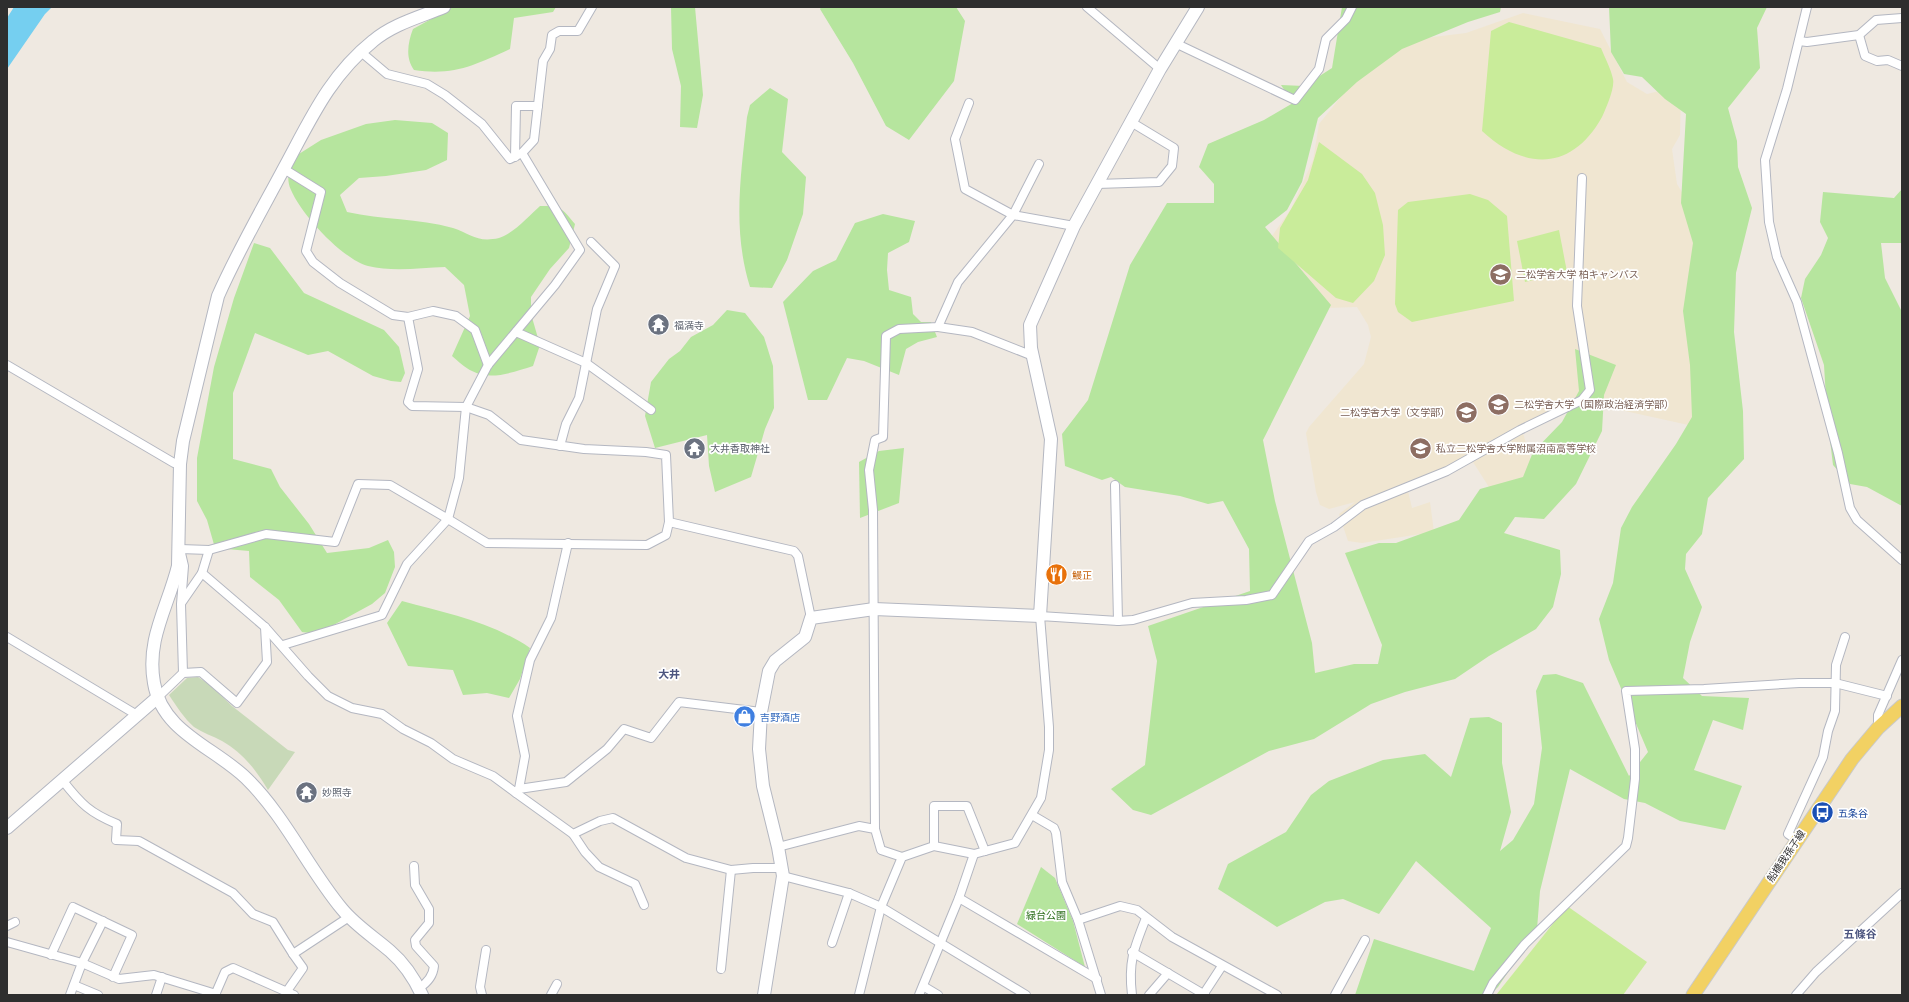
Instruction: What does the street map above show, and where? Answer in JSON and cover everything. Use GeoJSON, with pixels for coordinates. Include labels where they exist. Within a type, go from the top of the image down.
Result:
{"type":"FeatureCollection","features":[{"type":"Feature","properties":{"kind":"main road","name":"船橋我孫子線"},"geometry":{"type":"LineString","coordinates":[[1693,995],[1852,759],[1878,728],[1902,706]]}},
{"type":"Feature","properties":{"kind":"street"},"geometry":{"type":"LineString","coordinates":[[414,866],[415,885],[429,909],[429,923],[415,940],[416,946],[434,966],[433,974],[420,992],[402,963],[349,917],[331,895],[259,792],[232,766],[176,726],[165,712],[158,697],[152,666],[154,641],[164,607],[174,582],[180,549],[180,464],[183,441],[218,296],[248,234],[328,90],[340,73],[374,40],[393,28],[444,7]]}},
{"type":"Feature","properties":{"kind":"street"},"geometry":{"type":"LineString","coordinates":[[361,52],[387,74],[427,84],[445,95],[482,124],[510,159],[519,155],[534,140],[542,61],[550,49],[552,35],[559,31],[578,32],[592,7]]}},
{"type":"Feature","properties":{"kind":"street"},"geometry":{"type":"LineString","coordinates":[[1087,7],[1160,68]]}},
{"type":"Feature","properties":{"kind":"street"},"geometry":{"type":"LineString","coordinates":[[1033,356],[972,332],[938,327],[898,329],[886,336],[883,437],[875,440],[869,470],[873,510],[875,829],[881,850],[902,857],[934,846],[974,854],[1015,843],[1041,798],[1049,750],[1049,727],[1040,616],[1051,439],[1033,356],[1030,325],[1074,226],[1160,68],[1198,7]]}},
{"type":"Feature","properties":{"kind":"street"},"geometry":{"type":"LineString","coordinates":[[1175,43],[1296,100],[1319,69],[1326,39],[1346,19],[1352,7]]}},
{"type":"Feature","properties":{"kind":"street"},"geometry":{"type":"LineString","coordinates":[[1807,7],[1787,89],[1765,160],[1769,222],[1777,257],[1797,302],[1838,453],[1850,508],[1857,520],[1902,560]]}},
{"type":"Feature","properties":{"kind":"street"},"geometry":{"type":"LineString","coordinates":[[1799,41],[1807,42],[1859,35],[1876,20],[1902,18]]}},
{"type":"Feature","properties":{"kind":"street"},"geometry":{"type":"LineString","coordinates":[[1859,35],[1865,56],[1877,61],[1888,60],[1902,66]]}},
{"type":"Feature","properties":{"kind":"street"},"geometry":{"type":"LineString","coordinates":[[969,103],[955,139],[965,189],[1013,215],[1074,226]]}},
{"type":"Feature","properties":{"kind":"street"},"geometry":{"type":"LineString","coordinates":[[283,646],[382,615],[407,564],[448,519],[459,478],[466,408],[488,365],[555,285],[580,250],[519,155],[516,106],[538,106]]}},
{"type":"Feature","properties":{"kind":"street"},"geometry":{"type":"LineString","coordinates":[[1097,184],[1159,182],[1172,166],[1174,148],[1131,122]]}},
{"type":"Feature","properties":{"kind":"street"},"geometry":{"type":"LineString","coordinates":[[938,327],[958,282],[1013,215],[1039,164]]}},
{"type":"Feature","properties":{"kind":"street"},"geometry":{"type":"LineString","coordinates":[[284,169],[321,192],[306,251],[313,262],[340,283],[393,315],[408,317],[433,311],[456,316],[475,330],[488,365]]}},
{"type":"Feature","properties":{"kind":"street"},"geometry":{"type":"LineString","coordinates":[[811,618],[874,609],[1118,621],[1133,620],[1192,603],[1246,600],[1272,595],[1309,541],[1334,527],[1363,506],[1447,471],[1520,430],[1582,400],[1590,390],[1577,306],[1582,178]]}},
{"type":"Feature","properties":{"kind":"street"},"geometry":{"type":"LineString","coordinates":[[560,446],[566,424],[579,398],[597,309],[615,266],[591,242]]}},
{"type":"Feature","properties":{"kind":"street"},"geometry":{"type":"LineString","coordinates":[[180,549],[209,550],[266,534],[335,542],[358,484],[390,486],[487,543],[647,545],[666,535],[669,522],[666,455],[646,452],[584,449],[521,440],[489,416],[466,408],[412,406],[408,402],[418,369],[408,317]]}},
{"type":"Feature","properties":{"kind":"street"},"geometry":{"type":"LineString","coordinates":[[516,332],[586,363],[651,410]]}},
{"type":"Feature","properties":{"kind":"street"},"geometry":{"type":"LineString","coordinates":[[7,365],[174,463],[180,464]]}},
{"type":"Feature","properties":{"kind":"street"},"geometry":{"type":"LineString","coordinates":[[1115,485],[1118,621]]}},
{"type":"Feature","properties":{"kind":"street"},"geometry":{"type":"LineString","coordinates":[[669,522],[794,551],[798,556],[811,618],[805,637],[775,661],[769,671],[761,712],[760,749],[763,786],[778,846],[782,872],[764,995]]}},
{"type":"Feature","properties":{"kind":"street"},"geometry":{"type":"LineString","coordinates":[[518,791],[525,756],[517,716],[530,660],[551,618],[568,543]]}},
{"type":"Feature","properties":{"kind":"street"},"geometry":{"type":"LineString","coordinates":[[180,549],[184,566],[181,604],[183,673]]}},
{"type":"Feature","properties":{"kind":"street"},"geometry":{"type":"LineString","coordinates":[[181,604],[202,572],[209,550]]}},
{"type":"Feature","properties":{"kind":"street"},"geometry":{"type":"LineString","coordinates":[[202,572],[265,627],[308,676],[328,696],[352,708],[382,714],[403,729],[431,743],[454,759],[493,776],[518,791],[573,834],[585,852],[600,867],[635,884],[644,905]]}},
{"type":"Feature","properties":{"kind":"street"},"geometry":{"type":"LineString","coordinates":[[164,607],[181,614]]}},
{"type":"Feature","properties":{"kind":"street"},"geometry":{"type":"LineString","coordinates":[[7,828],[137,716],[183,673],[201,672],[237,703],[267,662],[265,627]]}},
{"type":"Feature","properties":{"kind":"street"},"geometry":{"type":"LineString","coordinates":[[7,637],[137,716]]}},
{"type":"Feature","properties":{"kind":"street"},"geometry":{"type":"LineString","coordinates":[[1797,840],[1788,834],[1823,757],[1828,731],[1835,711],[1836,665],[1845,637]]}},
{"type":"Feature","properties":{"kind":"street"},"geometry":{"type":"LineString","coordinates":[[1878,728],[1878,715],[1902,660]]}},
{"type":"Feature","properties":{"kind":"street"},"geometry":{"type":"LineString","coordinates":[[1487,995],[1493,983],[1525,944],[1626,846],[1635,779],[1635,749],[1626,691],[1719,688],[1799,683],[1835,683],[1887,696]]}},
{"type":"Feature","properties":{"kind":"street"},"geometry":{"type":"LineString","coordinates":[[518,791],[566,782],[607,749],[624,729],[651,738],[679,702],[761,712]]}},
{"type":"Feature","properties":{"kind":"street"},"geometry":{"type":"LineString","coordinates":[[7,942],[82,963],[119,979],[154,974],[215,994],[225,972],[233,968],[290,993],[303,968],[273,922],[253,914],[233,893],[139,841],[116,840],[117,824],[101,818],[82,804],[63,781]]}},
{"type":"Feature","properties":{"kind":"street"},"geometry":{"type":"LineString","coordinates":[[934,846],[934,806],[967,806],[985,851]]}},
{"type":"Feature","properties":{"kind":"street"},"geometry":{"type":"LineString","coordinates":[[1032,815],[1054,828],[1056,833],[1062,882],[1078,920],[1101,995]]}},
{"type":"Feature","properties":{"kind":"street"},"geometry":{"type":"LineString","coordinates":[[573,834],[600,821],[613,818],[686,858],[731,870],[753,868],[782,872],[849,893],[881,907],[1026,995]]}},
{"type":"Feature","properties":{"kind":"street"},"geometry":{"type":"LineString","coordinates":[[778,846],[859,826],[875,829]]}},
{"type":"Feature","properties":{"kind":"street"},"geometry":{"type":"LineString","coordinates":[[919,995],[959,898],[974,854]]}},
{"type":"Feature","properties":{"kind":"street"},"geometry":{"type":"LineString","coordinates":[[859,995],[881,907],[902,857]]}},
{"type":"Feature","properties":{"kind":"street"},"geometry":{"type":"LineString","coordinates":[[721,970],[731,870]]}},
{"type":"Feature","properties":{"kind":"street"},"geometry":{"type":"LineString","coordinates":[[832,943],[849,893]]}},
{"type":"Feature","properties":{"kind":"street"},"geometry":{"type":"LineString","coordinates":[[1796,995],[1816,972],[1902,893]]}},
{"type":"Feature","properties":{"kind":"street"},"geometry":{"type":"LineString","coordinates":[[959,898],[1097,979]]}},
{"type":"Feature","properties":{"kind":"street"},"geometry":{"type":"LineString","coordinates":[[1078,920],[1120,906],[1137,910],[1172,937],[1222,966],[1277,995]]}},
{"type":"Feature","properties":{"kind":"street"},"geometry":{"type":"LineString","coordinates":[[51,955],[74,907],[132,935],[113,977]]}},
{"type":"Feature","properties":{"kind":"street"},"geometry":{"type":"LineString","coordinates":[[294,954],[349,917]]}},
{"type":"Feature","properties":{"kind":"street"},"geometry":{"type":"LineString","coordinates":[[1132,995],[1130,978],[1132,952],[1146,918]]}},
{"type":"Feature","properties":{"kind":"street"},"geometry":{"type":"LineString","coordinates":[[70,995],[82,963],[102,921]]}},
{"type":"Feature","properties":{"kind":"street"},"geometry":{"type":"LineString","coordinates":[[7,926],[15,922]]}},
{"type":"Feature","properties":{"kind":"street"},"geometry":{"type":"LineString","coordinates":[[1335,995],[1365,940]]}},
{"type":"Feature","properties":{"kind":"street"},"geometry":{"type":"LineString","coordinates":[[482,995],[480,987],[486,950]]}},
{"type":"Feature","properties":{"kind":"street"},"geometry":{"type":"LineString","coordinates":[[1132,952],[1204,995],[1222,966]]}},
{"type":"Feature","properties":{"kind":"street"},"geometry":{"type":"LineString","coordinates":[[1149,995],[1168,973]]}},
{"type":"Feature","properties":{"kind":"street"},"geometry":{"type":"LineString","coordinates":[[156,995],[162,977]]}},
{"type":"Feature","properties":{"kind":"street"},"geometry":{"type":"LineString","coordinates":[[551,995],[557,984]]}},
{"type":"Feature","properties":{"kind":"street"},"geometry":{"type":"LineString","coordinates":[[74,985],[98,995]]}},
{"type":"Feature","properties":{"kind":"street"},"geometry":{"type":"LineString","coordinates":[[923,986],[938,995]]}},
{"type":"Feature","properties":{"kind":"shaded area","name":"二松学舍大学 柏キャンパス"},"geometry":{"type":"Polygon","coordinates":[[[1523,13],[1600,29],[1627,82],[1647,94],[1675,87],[1681,91],[1680,135],[1672,149],[1677,184],[1691,207],[1706,244],[1693,426],[1584,402],[1523,433],[1536,477],[1494,495],[1473,462],[1408,491],[1412,508],[1430,502],[1434,532],[1362,543],[1348,541],[1339,514],[1355,502],[1329,509],[1320,505],[1316,492],[1306,433],[1309,427],[1364,364],[1371,337],[1368,325],[1357,307],[1325,308],[1267,243],[1291,209],[1313,160],[1319,124],[1361,72],[1409,40],[1466,33],[1523,13]]]}},
{"type":"Feature","properties":{"kind":"green space"},"geometry":{"type":"Polygon","coordinates":[[[453,7],[556,7],[553,12],[514,18],[510,49],[497,55],[464,68],[453,70],[441,72],[414,70],[408,55],[413,29],[453,7]]]}},
{"type":"Feature","properties":{"kind":"green space"},"geometry":{"type":"Polygon","coordinates":[[[671,7],[695,7],[703,95],[697,128],[680,127],[681,86],[672,49],[671,7]]]}},
{"type":"Feature","properties":{"kind":"green space"},"geometry":{"type":"Polygon","coordinates":[[[821,7],[956,7],[965,21],[954,81],[909,140],[886,126],[853,63],[820,9],[821,7]]]}},
{"type":"Feature","properties":{"kind":"green space"},"geometry":{"type":"Polygon","coordinates":[[[1342,7],[1501,7],[1500,12],[1468,22],[1402,49],[1357,82],[1318,118],[1302,182],[1287,210],[1265,227],[1331,305],[1263,440],[1275,501],[1312,643],[1315,673],[1354,664],[1378,664],[1382,645],[1345,553],[1379,543],[1396,543],[1459,520],[1480,489],[1523,477],[1533,452],[1562,422],[1579,391],[1575,349],[1616,365],[1604,395],[1602,431],[1576,484],[1544,519],[1515,517],[1504,533],[1560,550],[1561,574],[1553,607],[1536,629],[1489,656],[1455,679],[1405,692],[1371,704],[1314,739],[1269,751],[1151,815],[1133,810],[1111,789],[1145,765],[1157,661],[1148,626],[1250,591],[1249,549],[1223,501],[1208,504],[1180,496],[1125,487],[1111,477],[1102,480],[1065,466],[1062,434],[1088,400],[1130,265],[1167,203],[1214,203],[1214,184],[1199,167],[1208,144],[1264,120],[1293,103],[1281,85],[1304,86],[1332,68],[1342,7]]]}},
{"type":"Feature","properties":{"kind":"green space"},"geometry":{"type":"Polygon","coordinates":[[[1609,7],[1767,7],[1757,28],[1760,68],[1728,108],[1737,141],[1738,167],[1752,208],[1736,273],[1734,332],[1743,411],[1744,459],[1708,498],[1702,534],[1686,554],[1685,569],[1702,607],[1690,642],[1683,678],[1702,696],[1749,698],[1743,730],[1713,720],[1694,770],[1742,786],[1725,830],[1680,821],[1645,803],[1624,799],[1570,769],[1540,891],[1537,929],[1498,987],[1490,995],[1355,995],[1374,939],[1474,971],[1491,928],[1416,861],[1379,914],[1343,899],[1325,902],[1277,927],[1218,889],[1228,864],[1286,832],[1311,795],[1329,781],[1383,760],[1425,754],[1451,777],[1470,718],[1489,717],[1502,723],[1502,763],[1511,812],[1500,851],[1513,840],[1534,804],[1542,748],[1536,691],[1543,675],[1556,674],[1583,683],[1629,776],[1648,752],[1609,660],[1599,619],[1613,583],[1621,528],[1632,507],[1676,444],[1692,417],[1690,365],[1683,311],[1693,243],[1681,203],[1686,114],[1665,99],[1642,77],[1624,74],[1611,52],[1609,7]]]}},
{"type":"Feature","properties":{"kind":"green space"},"geometry":{"type":"Polygon","coordinates":[[[1509,22],[1601,48],[1609,67],[1613,79],[1613,87],[1602,117],[1590,135],[1577,148],[1562,156],[1547,159],[1531,158],[1515,153],[1498,144],[1482,131],[1491,31],[1509,22]]]}},
{"type":"Feature","properties":{"kind":"green space"},"geometry":{"type":"Polygon","coordinates":[[[770,88],[788,99],[782,152],[806,177],[803,214],[787,260],[772,288],[750,287],[744,265],[740,223],[741,181],[747,117],[750,105],[770,88]]]}},
{"type":"Feature","properties":{"kind":"green space"},"geometry":{"type":"Polygon","coordinates":[[[395,120],[432,123],[448,133],[447,160],[426,170],[386,176],[359,178],[340,195],[347,212],[360,215],[427,222],[453,228],[480,239],[499,238],[510,233],[540,206],[557,207],[564,211],[575,224],[569,248],[550,269],[531,297],[531,314],[540,345],[533,366],[510,373],[494,375],[479,374],[467,368],[452,356],[470,316],[464,285],[445,267],[387,269],[368,266],[358,262],[346,255],[313,223],[296,200],[289,186],[288,174],[291,159],[321,140],[366,124],[395,120]]]}},
{"type":"Feature","properties":{"kind":"green space"},"geometry":{"type":"Polygon","coordinates":[[[1319,142],[1362,174],[1375,193],[1383,225],[1385,255],[1374,281],[1353,303],[1336,298],[1278,248],[1280,228],[1308,180],[1319,142]]]}},
{"type":"Feature","properties":{"kind":"green space"},"geometry":{"type":"Polygon","coordinates":[[[1902,189],[1902,243],[1881,243],[1885,278],[1902,312],[1902,506],[1867,487],[1850,484],[1833,465],[1827,415],[1824,365],[1801,298],[1805,279],[1821,255],[1828,238],[1820,222],[1823,192],[1894,198],[1902,189]]]}},
{"type":"Feature","properties":{"kind":"green space"},"geometry":{"type":"Polygon","coordinates":[[[1470,194],[1488,200],[1507,216],[1514,301],[1412,322],[1398,312],[1395,304],[1398,210],[1408,202],[1470,194]]]}},
{"type":"Feature","properties":{"kind":"green space"},"geometry":{"type":"Polygon","coordinates":[[[883,214],[915,221],[909,242],[888,253],[887,270],[889,290],[911,297],[913,314],[921,322],[931,322],[937,337],[918,342],[906,349],[899,375],[864,361],[847,358],[827,400],[808,400],[783,302],[813,271],[836,260],[855,223],[883,214]]]}},
{"type":"Feature","properties":{"kind":"green space"},"geometry":{"type":"Polygon","coordinates":[[[1559,230],[1567,272],[1525,282],[1517,241],[1559,230]]]}},
{"type":"Feature","properties":{"kind":"green space"},"geometry":{"type":"Polygon","coordinates":[[[254,243],[270,248],[304,293],[384,330],[399,347],[405,373],[401,382],[391,381],[373,376],[328,351],[308,355],[255,333],[233,393],[233,459],[271,469],[280,487],[309,524],[327,553],[369,548],[388,540],[394,552],[395,567],[385,593],[372,604],[317,634],[302,632],[279,600],[250,577],[249,551],[215,548],[207,520],[197,501],[197,458],[214,367],[234,298],[254,243]]]}},
{"type":"Feature","properties":{"kind":"green space"},"geometry":{"type":"Polygon","coordinates":[[[727,310],[745,313],[764,337],[773,366],[774,408],[765,429],[751,477],[715,492],[709,466],[707,435],[655,448],[645,416],[651,382],[669,359],[680,351],[691,337],[713,325],[727,310]]]}},
{"type":"Feature","properties":{"kind":"green space"},"geometry":{"type":"Polygon","coordinates":[[[904,448],[899,503],[860,518],[859,462],[879,451],[904,448]]]}},
{"type":"Feature","properties":{"kind":"green space"},"geometry":{"type":"Polygon","coordinates":[[[402,601],[468,619],[500,631],[530,648],[520,679],[509,698],[487,693],[463,695],[453,670],[408,666],[387,623],[402,601]]]}},
{"type":"Feature","properties":{"kind":"green space"},"geometry":{"type":"Polygon","coordinates":[[[198,677],[210,685],[232,706],[288,750],[295,752],[268,790],[254,769],[243,757],[222,741],[194,727],[169,695],[187,678],[198,677]]]}},
{"type":"Feature","properties":{"kind":"green space","name":"緑台公園"},"geometry":{"type":"Polygon","coordinates":[[[1041,867],[1055,878],[1073,921],[1085,967],[1017,924],[1041,867]]]}},
{"type":"Feature","properties":{"kind":"green space"},"geometry":{"type":"Polygon","coordinates":[[[1567,906],[1647,962],[1623,995],[1496,995],[1567,906]]]}},
{"type":"Feature","properties":{"kind":"water"},"geometry":{"type":"Polygon","coordinates":[[[14,7],[52,7],[45,14],[7,69],[7,18],[14,7]]]}},
{"type":"Feature","properties":{"kind":"place","name":"二松学舍大学 柏キャンパス"},"geometry":{"type":"Point","coordinates":[1501,274]}},
{"type":"Feature","properties":{"kind":"place","name":"福満寺"},"geometry":{"type":"Point","coordinates":[659,325]}},
{"type":"Feature","properties":{"kind":"place","name":"二松学舎大学（国際政治経済学部）"},"geometry":{"type":"Point","coordinates":[1498,404]}},
{"type":"Feature","properties":{"kind":"place","name":"二松学舎大学（文学部）"},"geometry":{"type":"Point","coordinates":[1466,412]}},
{"type":"Feature","properties":{"kind":"place","name":"大井香取神社"},"geometry":{"type":"Point","coordinates":[694,448]}},
{"type":"Feature","properties":{"kind":"place","name":"私立二松学舎大学附属沼南高等学校"},"geometry":{"type":"Point","coordinates":[1420,448]}},
{"type":"Feature","properties":{"kind":"place","name":"鰻正"},"geometry":{"type":"Point","coordinates":[1056,575]}},
{"type":"Feature","properties":{"kind":"place","name":"吉野酒店"},"geometry":{"type":"Point","coordinates":[745,717]}},
{"type":"Feature","properties":{"kind":"place","name":"妙照寺"},"geometry":{"type":"Point","coordinates":[307,792]}},
{"type":"Feature","properties":{"kind":"place","name":"五条谷"},"geometry":{"type":"Point","coordinates":[1822,813]}},
{"type":"Feature","properties":{"kind":"district","name":"大井"},"geometry":{"type":"Point","coordinates":[669,674]}},
{"type":"Feature","properties":{"kind":"district","name":"五條谷"},"geometry":{"type":"Point","coordinates":[1860,934]}}]}
